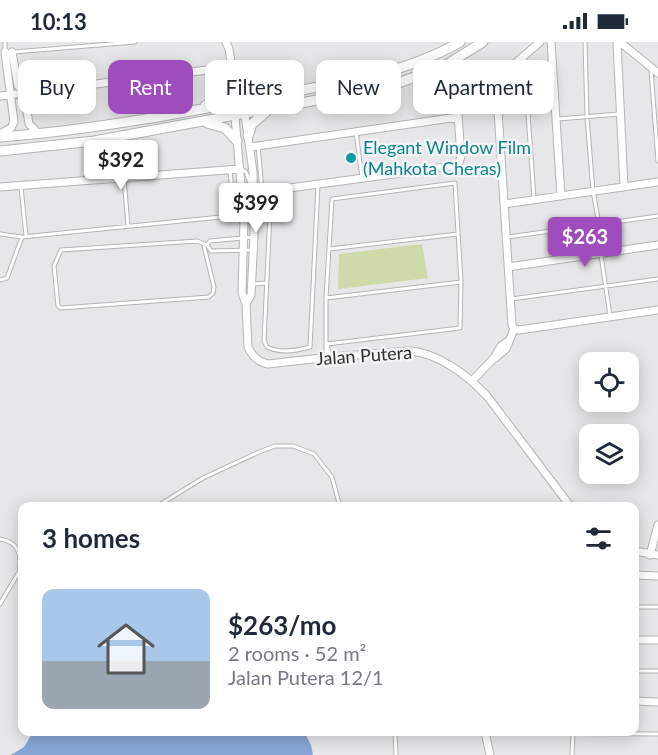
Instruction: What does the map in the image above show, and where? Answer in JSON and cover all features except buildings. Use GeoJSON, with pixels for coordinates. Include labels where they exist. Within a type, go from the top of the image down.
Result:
{"type":"FeatureCollection","features":[{"type":"Feature","properties":{"kind":"main road"},"geometry":{"type":"LineString","coordinates":[[304,89],[385,73],[421,61],[460,42]]}},
{"type":"Feature","properties":{"kind":"main road"},"geometry":{"type":"LineString","coordinates":[[304,103],[388,87],[427,74],[483,42]]}},
{"type":"Feature","properties":{"kind":"main road"},"geometry":{"type":"LineString","coordinates":[[201,108],[205,105]]}},
{"type":"Feature","properties":{"kind":"main road"},"geometry":{"type":"LineString","coordinates":[[0,136],[40,134],[205,107]]}},
{"type":"Feature","properties":{"kind":"main road"},"geometry":{"type":"LineString","coordinates":[[0,151],[94,141],[249,114]]}},
{"type":"Feature","properties":{"kind":"main road"},"geometry":{"type":"LineString","coordinates":[[248,136],[252,124],[263,114]]}},
{"type":"Feature","properties":{"kind":"main road"},"geometry":{"type":"LineString","coordinates":[[205,122],[225,128],[237,141]]}},
{"type":"Feature","properties":{"kind":"street"},"geometry":{"type":"LineString","coordinates":[[472,381],[493,359],[501,346],[508,341],[514,328],[496,80],[540,42]]}},
{"type":"Feature","properties":{"kind":"street"},"geometry":{"type":"LineString","coordinates":[[551,42],[561,196]]}},
{"type":"Feature","properties":{"kind":"street"},"geometry":{"type":"LineString","coordinates":[[618,42],[658,73]]}},
{"type":"Feature","properties":{"kind":"street"},"geometry":{"type":"LineString","coordinates":[[618,42],[619,114],[624,187]]}},
{"type":"Feature","properties":{"kind":"street"},"geometry":{"type":"LineString","coordinates":[[229,44],[231,60]]}},
{"type":"Feature","properties":{"kind":"street"},"geometry":{"type":"LineString","coordinates":[[6,52],[18,86]]}},
{"type":"Feature","properties":{"kind":"street"},"geometry":{"type":"LineString","coordinates":[[0,136],[11,128],[14,122],[6,52]]}},
{"type":"Feature","properties":{"kind":"street"},"geometry":{"type":"LineString","coordinates":[[252,193],[453,166],[459,163],[455,74],[456,65],[461,56]]}},
{"type":"Feature","properties":{"kind":"street"},"geometry":{"type":"LineString","coordinates":[[96,85],[205,74]]}},
{"type":"Feature","properties":{"kind":"street"},"geometry":{"type":"LineString","coordinates":[[0,96],[18,94]]}},
{"type":"Feature","properties":{"kind":"street"},"geometry":{"type":"LineString","coordinates":[[27,114],[29,124],[40,134]]}},
{"type":"Feature","properties":{"kind":"street","name":"Jalan Putera"},"geometry":{"type":"LineString","coordinates":[[240,116],[248,136],[253,172],[254,250],[251,295],[246,304]]}},
{"type":"Feature","properties":{"kind":"street","name":"Jalan Putera"},"geometry":{"type":"LineString","coordinates":[[240,116],[237,141],[244,219],[242,293],[246,304],[250,353],[258,360],[273,364],[328,357],[417,352],[438,359],[472,381],[487,396],[565,502]]}},
{"type":"Feature","properties":{"kind":"street"},"geometry":{"type":"LineString","coordinates":[[250,147],[458,117]]}},
{"type":"Feature","properties":{"kind":"street"},"geometry":{"type":"LineString","coordinates":[[0,187],[240,169]]}},
{"type":"Feature","properties":{"kind":"street"},"geometry":{"type":"LineString","coordinates":[[504,204],[658,182]]}},
{"type":"Feature","properties":{"kind":"street"},"geometry":{"type":"LineString","coordinates":[[508,267],[658,245]]}},
{"type":"Feature","properties":{"kind":"street"},"geometry":{"type":"LineString","coordinates":[[514,328],[519,330],[658,310]]}},
{"type":"Feature","properties":{"kind":"street"},"geometry":{"type":"LineString","coordinates":[[639,552],[654,555],[658,525]]}},
{"type":"Feature","properties":{"kind":"street"},"geometry":{"type":"LineString","coordinates":[[639,575],[658,576]]}},
{"type":"Feature","properties":{"kind":"street"},"geometry":{"type":"LineString","coordinates":[[639,640],[658,640]]}},
{"type":"Feature","properties":{"kind":"street"},"geometry":{"type":"LineString","coordinates":[[639,701],[658,702]]}},
{"type":"Feature","properties":{"kind":"street"},"geometry":{"type":"LineString","coordinates":[[486,736],[490,755]]}},
{"type":"Feature","properties":{"kind":"lane"},"geometry":{"type":"LineString","coordinates":[[5,42],[6,52],[135,42]]}},
{"type":"Feature","properties":{"kind":"lane"},"geometry":{"type":"LineString","coordinates":[[585,42],[587,117],[593,191],[610,316]]}},
{"type":"Feature","properties":{"kind":"lane"},"geometry":{"type":"LineString","coordinates":[[524,56],[534,200]]}},
{"type":"Feature","properties":{"kind":"lane"},"geometry":{"type":"LineString","coordinates":[[651,68],[658,161]]}},
{"type":"Feature","properties":{"kind":"lane"},"geometry":{"type":"LineString","coordinates":[[556,119],[619,114]]}},
{"type":"Feature","properties":{"kind":"lane"},"geometry":{"type":"LineString","coordinates":[[356,132],[362,179]]}},
{"type":"Feature","properties":{"kind":"lane"},"geometry":{"type":"LineString","coordinates":[[258,146],[262,191]]}},
{"type":"Feature","properties":{"kind":"lane"},"geometry":{"type":"LineString","coordinates":[[240,169],[248,175],[252,193]]}},
{"type":"Feature","properties":{"kind":"lane"},"geometry":{"type":"LineString","coordinates":[[0,234],[24,236],[233,215],[230,170]]}},
{"type":"Feature","properties":{"kind":"lane"},"geometry":{"type":"LineString","coordinates":[[124,178],[128,226]]}},
{"type":"Feature","properties":{"kind":"lane"},"geometry":{"type":"LineString","coordinates":[[327,344],[460,328],[461,282],[455,183],[332,199],[327,298],[327,344],[328,357]]}},
{"type":"Feature","properties":{"kind":"lane"},"geometry":{"type":"LineString","coordinates":[[271,190],[264,341],[267,347],[275,351],[310,347],[318,184]]}},
{"type":"Feature","properties":{"kind":"lane"},"geometry":{"type":"LineString","coordinates":[[0,280],[7,278],[24,236],[21,185]]}},
{"type":"Feature","properties":{"kind":"lane"},"geometry":{"type":"LineString","coordinates":[[506,237],[658,216]]}},
{"type":"Feature","properties":{"kind":"lane"},"geometry":{"type":"LineString","coordinates":[[329,249],[459,233]]}},
{"type":"Feature","properties":{"kind":"lane"},"geometry":{"type":"LineString","coordinates":[[205,245],[210,241],[254,237]]}},
{"type":"Feature","properties":{"kind":"lane"},"geometry":{"type":"LineString","coordinates":[[205,245],[214,287],[209,297],[61,308],[57,306],[54,266],[61,250],[197,241],[202,242],[205,245],[211,251],[254,250]]}},
{"type":"Feature","properties":{"kind":"lane"},"geometry":{"type":"LineString","coordinates":[[511,299],[658,279]]}},
{"type":"Feature","properties":{"kind":"lane"},"geometry":{"type":"LineString","coordinates":[[327,298],[461,282]]}},
{"type":"Feature","properties":{"kind":"lane"},"geometry":{"type":"LineString","coordinates":[[252,284],[266,283]]}},
{"type":"Feature","properties":{"kind":"lane"},"geometry":{"type":"LineString","coordinates":[[164,502],[203,478],[275,446],[292,446],[314,454],[332,477],[339,502]]}},
{"type":"Feature","properties":{"kind":"lane"},"geometry":{"type":"LineString","coordinates":[[0,539],[7,540],[16,546],[18,551]]}},
{"type":"Feature","properties":{"kind":"lane"},"geometry":{"type":"LineString","coordinates":[[0,604],[18,576]]}},
{"type":"Feature","properties":{"kind":"lane"},"geometry":{"type":"LineString","coordinates":[[639,607],[658,607]]}},
{"type":"Feature","properties":{"kind":"lane"},"geometry":{"type":"LineString","coordinates":[[639,671],[658,671]]}},
{"type":"Feature","properties":{"kind":"lane"},"geometry":{"type":"LineString","coordinates":[[639,734],[658,734]]}},
{"type":"Feature","properties":{"kind":"lane"},"geometry":{"type":"LineString","coordinates":[[395,736],[396,755]]}},
{"type":"Feature","properties":{"kind":"lane"},"geometry":{"type":"LineString","coordinates":[[572,755],[573,736]]}},
{"type":"Feature","properties":{"kind":"green space"},"geometry":{"type":"Polygon","coordinates":[[[422,244],[428,278],[338,289],[339,254],[422,244]]]}},
{"type":"Feature","properties":{"kind":"water"},"geometry":{"type":"Polygon","coordinates":[[[31,736],[306,736],[313,755],[11,755],[24,747],[31,736]]]}},
{"type":"Feature","properties":{"kind":"place","name":"Elegant Window Film (Mahkota Cheras)"},"geometry":{"type":"Point","coordinates":[351,158]}}]}
